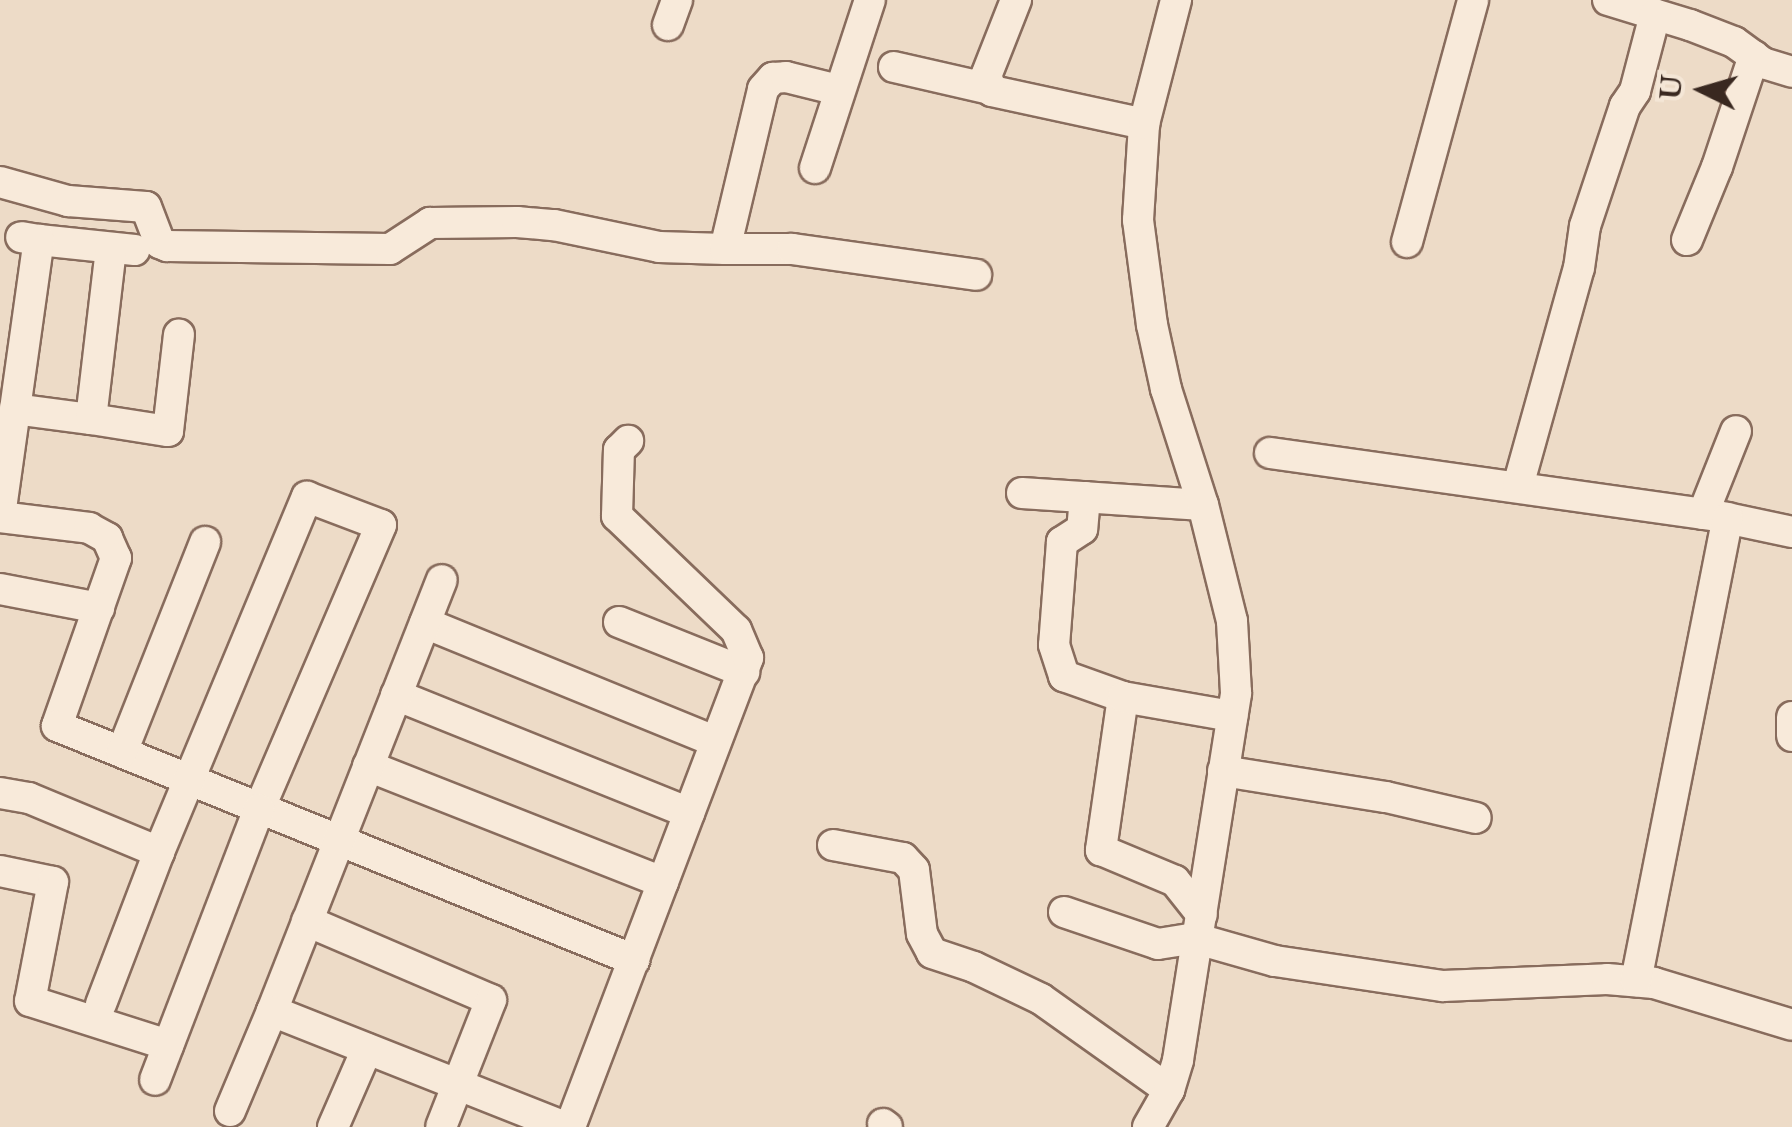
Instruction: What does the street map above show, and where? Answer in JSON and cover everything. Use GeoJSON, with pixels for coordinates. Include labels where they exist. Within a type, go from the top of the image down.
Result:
{"type":"FeatureCollection","features":[{"type":"Feature","properties":{"kind":"street"},"geometry":{"type":"LineString","coordinates":[[815,168],[870,0]]}},
{"type":"Feature","properties":{"kind":"street"},"geometry":{"type":"LineString","coordinates":[[990,89],[986,76],[1016,0]]}},
{"type":"Feature","properties":{"kind":"street"},"geometry":{"type":"LineString","coordinates":[[1148,1127],[1170,1090],[1191,997],[1236,676],[1232,621],[1152,325],[1138,220],[1144,124],[1153,75],[1176,0]]}},
{"type":"Feature","properties":{"kind":"street"},"geometry":{"type":"LineString","coordinates":[[1407,242],[1473,0]]}},
{"type":"Feature","properties":{"kind":"street"},"geometry":{"type":"LineString","coordinates":[[1608,0],[1645,8],[1734,42],[1754,56],[1792,72]]}},
{"type":"Feature","properties":{"kind":"street"},"geometry":{"type":"LineString","coordinates":[[1518,486],[1586,226],[1624,106],[1635,92],[1645,8]]}},
{"type":"Feature","properties":{"kind":"street"},"geometry":{"type":"LineString","coordinates":[[1687,240],[1717,168],[1754,56]]}},
{"type":"Feature","properties":{"kind":"street"},"geometry":{"type":"LineString","coordinates":[[894,67],[1144,124]]}},
{"type":"Feature","properties":{"kind":"street"},"geometry":{"type":"LineString","coordinates":[[725,249],[763,89],[773,78],[786,77],[838,90]]}},
{"type":"Feature","properties":{"kind":"street"},"geometry":{"type":"LineString","coordinates":[[0,182],[68,201],[146,207],[160,243],[167,246],[390,249],[430,223],[554,225],[659,247],[792,249],[976,274]]}},
{"type":"Feature","properties":{"kind":"street"},"geometry":{"type":"LineString","coordinates":[[91,420],[122,249],[30,238],[15,409],[1,507],[89,528],[107,538],[116,558],[57,726],[634,960]]}},
{"type":"Feature","properties":{"kind":"street"},"geometry":{"type":"LineString","coordinates":[[15,409],[168,431],[180,335]]}},
{"type":"Feature","properties":{"kind":"street"},"geometry":{"type":"LineString","coordinates":[[1636,980],[1716,516],[1736,431]]}},
{"type":"Feature","properties":{"kind":"street"},"geometry":{"type":"LineString","coordinates":[[272,1011],[559,1126],[634,960],[748,658],[736,630],[617,516],[619,450],[628,441]]}},
{"type":"Feature","properties":{"kind":"street"},"geometry":{"type":"LineString","coordinates":[[1270,453],[1518,486],[1716,516],[1792,532]]}},
{"type":"Feature","properties":{"kind":"street"},"geometry":{"type":"LineString","coordinates":[[1022,492],[1203,505]]}},
{"type":"Feature","properties":{"kind":"street"},"geometry":{"type":"LineString","coordinates":[[101,1004],[159,852],[308,497],[381,525],[259,809],[155,1080]]}},
{"type":"Feature","properties":{"kind":"street"},"geometry":{"type":"LineString","coordinates":[[1085,497],[1082,529],[1062,542],[1055,657],[1064,676],[1123,697],[1232,716]]}},
{"type":"Feature","properties":{"kind":"street"},"geometry":{"type":"LineString","coordinates":[[122,752],[205,542]]}},
{"type":"Feature","properties":{"kind":"street"},"geometry":{"type":"LineString","coordinates":[[230,1111],[442,580]]}},
{"type":"Feature","properties":{"kind":"street"},"geometry":{"type":"LineString","coordinates":[[0,589],[99,608]]}},
{"type":"Feature","properties":{"kind":"street"},"geometry":{"type":"LineString","coordinates":[[425,622],[716,742]]}},
{"type":"Feature","properties":{"kind":"street"},"geometry":{"type":"LineString","coordinates":[[620,622],[744,672]]}},
{"type":"Feature","properties":{"kind":"street"},"geometry":{"type":"LineString","coordinates":[[396,694],[689,813]]}},
{"type":"Feature","properties":{"kind":"street"},"geometry":{"type":"LineString","coordinates":[[1123,697],[1101,850],[1175,881],[1198,927],[1275,962],[1443,986],[1636,980],[1683,989],[1792,1025]]}},
{"type":"Feature","properties":{"kind":"street"},"geometry":{"type":"LineString","coordinates":[[1792,718],[1792,736]]}},
{"type":"Feature","properties":{"kind":"street"},"geometry":{"type":"LineString","coordinates":[[368,766],[663,882]]}},
{"type":"Feature","properties":{"kind":"street"},"geometry":{"type":"LineString","coordinates":[[1224,770],[1386,797],[1476,818]]}},
{"type":"Feature","properties":{"kind":"street"},"geometry":{"type":"LineString","coordinates":[[0,793],[28,798],[159,852]]}},
{"type":"Feature","properties":{"kind":"street"},"geometry":{"type":"LineString","coordinates":[[833,845],[903,858],[914,870],[922,934],[932,953],[974,966],[1041,999],[1170,1090]]}},
{"type":"Feature","properties":{"kind":"street"},"geometry":{"type":"LineString","coordinates":[[0,871],[53,882],[30,1001],[168,1044]]}},
{"type":"Feature","properties":{"kind":"street"},"geometry":{"type":"LineString","coordinates":[[1064,912],[1158,944],[1198,927]]}},
{"type":"Feature","properties":{"kind":"street"},"geometry":{"type":"LineString","coordinates":[[307,921],[491,1000],[441,1127]]}},
{"type":"Feature","properties":{"kind":"street"},"geometry":{"type":"LineString","coordinates":[[333,1127],[367,1049]]}}]}
